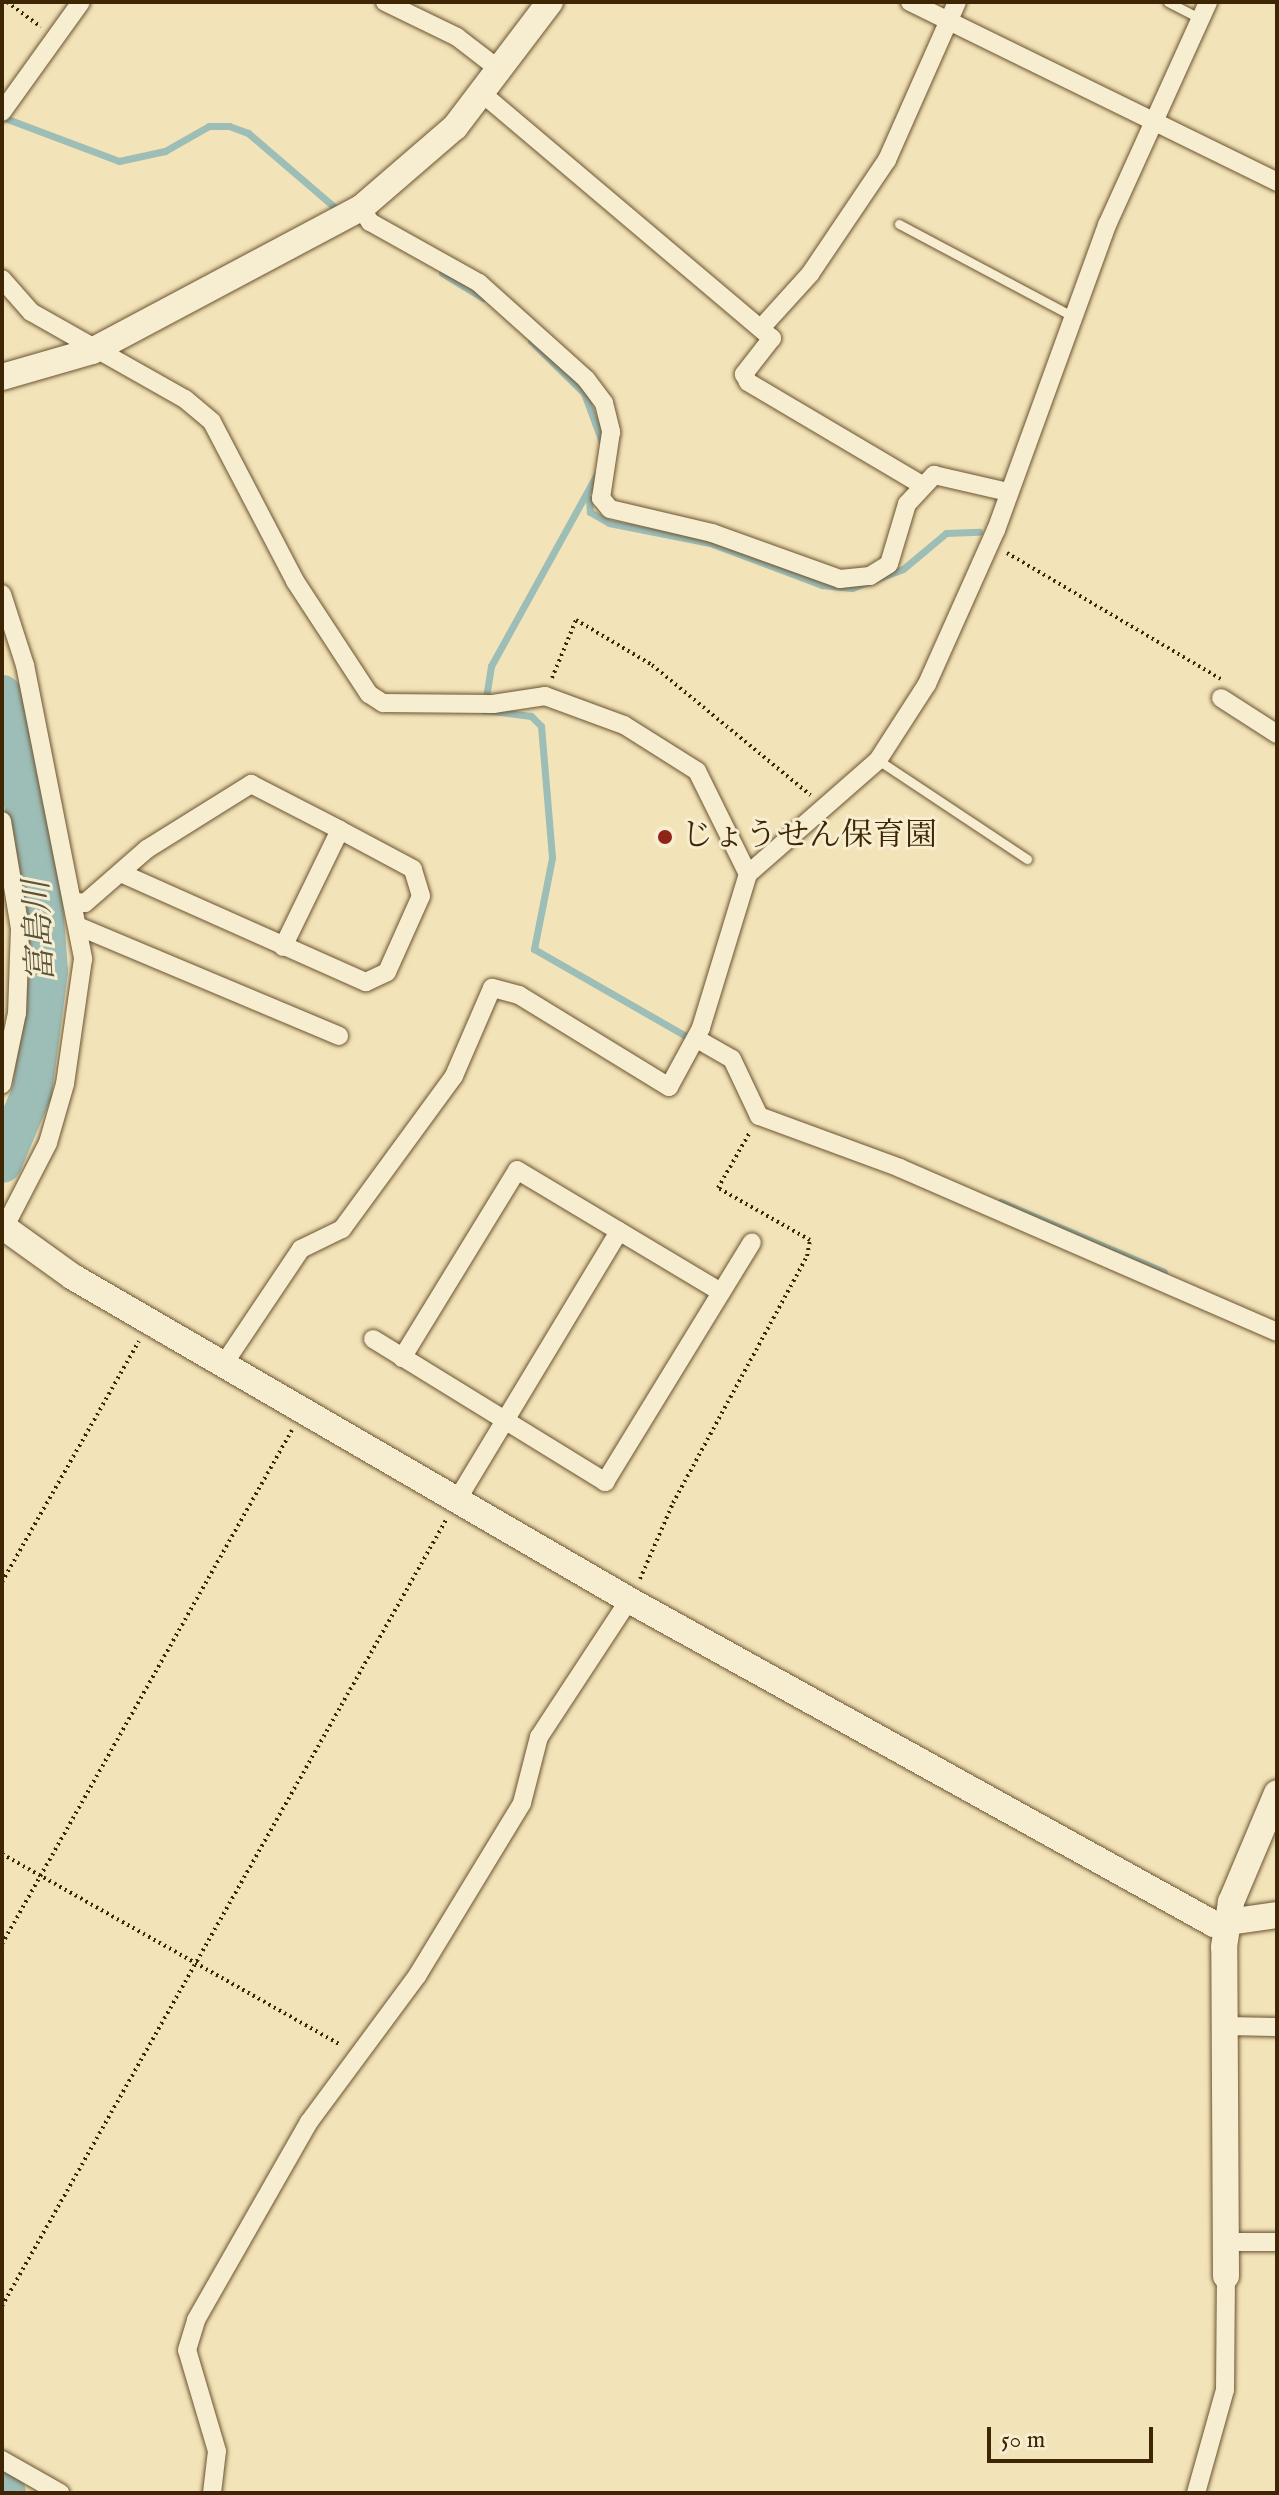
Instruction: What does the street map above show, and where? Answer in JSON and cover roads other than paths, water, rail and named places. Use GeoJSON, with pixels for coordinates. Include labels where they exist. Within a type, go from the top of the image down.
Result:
{"type":"FeatureCollection","features":[{"type":"Feature","properties":{"kind":"street"},"geometry":{"type":"LineString","coordinates":[[4,103],[81,2]]}},
{"type":"Feature","properties":{"kind":"street"},"geometry":{"type":"LineString","coordinates":[[385,2],[457,37],[501,71]]}},
{"type":"Feature","properties":{"kind":"street"},"geometry":{"type":"LineString","coordinates":[[2,377],[92,351],[361,208],[484,95],[550,2]]}},
{"type":"Feature","properties":{"kind":"street"},"geometry":{"type":"LineString","coordinates":[[910,2],[1277,182]]}},
{"type":"Feature","properties":{"kind":"street"},"geometry":{"type":"LineString","coordinates":[[762,327],[857,208],[957,2]]}},
{"type":"Feature","properties":{"kind":"street"},"geometry":{"type":"LineString","coordinates":[[223,1365],[301,1249],[342,1229],[454,1076],[492,988],[519,995],[669,1087],[697,1039],[748,874],[878,760],[927,684],[990,543],[1072,316],[1203,10]]}},
{"type":"Feature","properties":{"kind":"street"},"geometry":{"type":"LineString","coordinates":[[484,95],[762,327],[772,338],[744,374],[748,382],[919,483],[951,474],[1008,492]]}},
{"type":"Feature","properties":{"kind":"street"},"geometry":{"type":"LineString","coordinates":[[361,208],[370,222],[479,283],[586,379],[604,403],[611,432],[603,506],[712,533],[840,579],[870,576],[889,564],[919,483]]}},
{"type":"Feature","properties":{"kind":"street"},"geometry":{"type":"LineString","coordinates":[[2,279],[31,312],[92,351],[185,399],[212,422],[295,581],[369,694],[383,703],[482,702],[545,696],[624,725],[697,771],[748,874]]}},
{"type":"Feature","properties":{"kind":"street"},"geometry":{"type":"LineString","coordinates":[[2,594],[77,902],[80,927],[79,1003],[65,1084],[48,1143],[3,1229],[150,1322],[629,1600],[1227,1926],[1277,1915]]}},
{"type":"Feature","properties":{"kind":"street"},"geometry":{"type":"LineString","coordinates":[[1221,698],[1277,734]]}},
{"type":"Feature","properties":{"kind":"street"},"geometry":{"type":"LineString","coordinates":[[77,902],[123,874],[147,849],[251,784],[413,869],[421,896],[387,972],[366,982],[123,874]]}},
{"type":"Feature","properties":{"kind":"street"},"geometry":{"type":"LineString","coordinates":[[2,821],[16,893],[2,1084]]}},
{"type":"Feature","properties":{"kind":"street"},"geometry":{"type":"LineString","coordinates":[[283,947],[340,830]]}},
{"type":"Feature","properties":{"kind":"street"},"geometry":{"type":"LineString","coordinates":[[2,878],[16,893]]}},
{"type":"Feature","properties":{"kind":"street"},"geometry":{"type":"LineString","coordinates":[[80,927],[339,1036]]}},
{"type":"Feature","properties":{"kind":"street"},"geometry":{"type":"LineString","coordinates":[[697,1039],[732,1059],[759,1116],[900,1168],[1277,1332]]}},
{"type":"Feature","properties":{"kind":"street"},"geometry":{"type":"LineString","coordinates":[[402,1358],[517,1170],[721,1292]]}},
{"type":"Feature","properties":{"kind":"street"},"geometry":{"type":"LineString","coordinates":[[457,1500],[619,1231]]}},
{"type":"Feature","properties":{"kind":"street"},"geometry":{"type":"LineString","coordinates":[[373,1339],[503,1423],[605,1482],[752,1242]]}},
{"type":"Feature","properties":{"kind":"street"},"geometry":{"type":"LineString","coordinates":[[212,2493],[217,2451],[187,2350],[196,2320],[309,2122],[417,1976],[522,1803],[539,1737],[629,1600]]}},
{"type":"Feature","properties":{"kind":"street"},"geometry":{"type":"LineString","coordinates":[[1196,2493],[1225,2390],[1224,2026],[1227,1926],[1277,1793]]}},
{"type":"Feature","properties":{"kind":"street"},"geometry":{"type":"LineString","coordinates":[[1224,2026],[1277,2027]]}},
{"type":"Feature","properties":{"kind":"street"},"geometry":{"type":"LineString","coordinates":[[1225,2242],[1277,2242]]}},
{"type":"Feature","properties":{"kind":"street"},"geometry":{"type":"LineString","coordinates":[[2,2460],[60,2493]]}},
{"type":"Feature","properties":{"kind":"lane"},"geometry":{"type":"LineString","coordinates":[[1168,2],[1203,10]]}},
{"type":"Feature","properties":{"kind":"lane"},"geometry":{"type":"LineString","coordinates":[[899,224],[1072,316]]}},
{"type":"Feature","properties":{"kind":"lane"},"geometry":{"type":"LineString","coordinates":[[878,760],[1027,859]]}},
{"type":"Feature","properties":{"kind":"waterway"},"geometry":{"type":"LineString","coordinates":[[2,117],[119,161],[165,151],[209,126],[229,126],[248,133],[339,211]]}},
{"type":"Feature","properties":{"kind":"waterway"},"geometry":{"type":"LineString","coordinates":[[442,273],[483,298]]}},
{"type":"Feature","properties":{"kind":"waterway"},"geometry":{"type":"LineString","coordinates":[[531,341],[584,393],[602,442]]}},
{"type":"Feature","properties":{"kind":"waterway"},"geometry":{"type":"LineString","coordinates":[[597,474],[491,666],[484,710],[531,716],[541,726],[552,858],[534,949],[686,1036]]}},
{"type":"Feature","properties":{"kind":"waterway"},"geometry":{"type":"LineString","coordinates":[[589,499],[590,512],[609,523],[710,543],[822,585],[852,588],[903,569],[946,533],[979,532]]}},
{"type":"Feature","properties":{"kind":"waterway","name":"富島川"},"geometry":{"type":"LineString","coordinates":[[2,695],[42,891],[48,971],[32,1092],[2,1163]]}},
{"type":"Feature","properties":{"kind":"waterway"},"geometry":{"type":"LineString","coordinates":[[1001,1202],[1164,1272]]}},
{"type":"Feature","properties":{"kind":"waterway","name":"富島川"},"geometry":{"type":"LineString","coordinates":[[2,2490],[6,2493]]}},
{"type":"Feature","properties":{"kind":"place","name":"じょうせん保育園"},"geometry":{"type":"Point","coordinates":[665,837]}}]}
